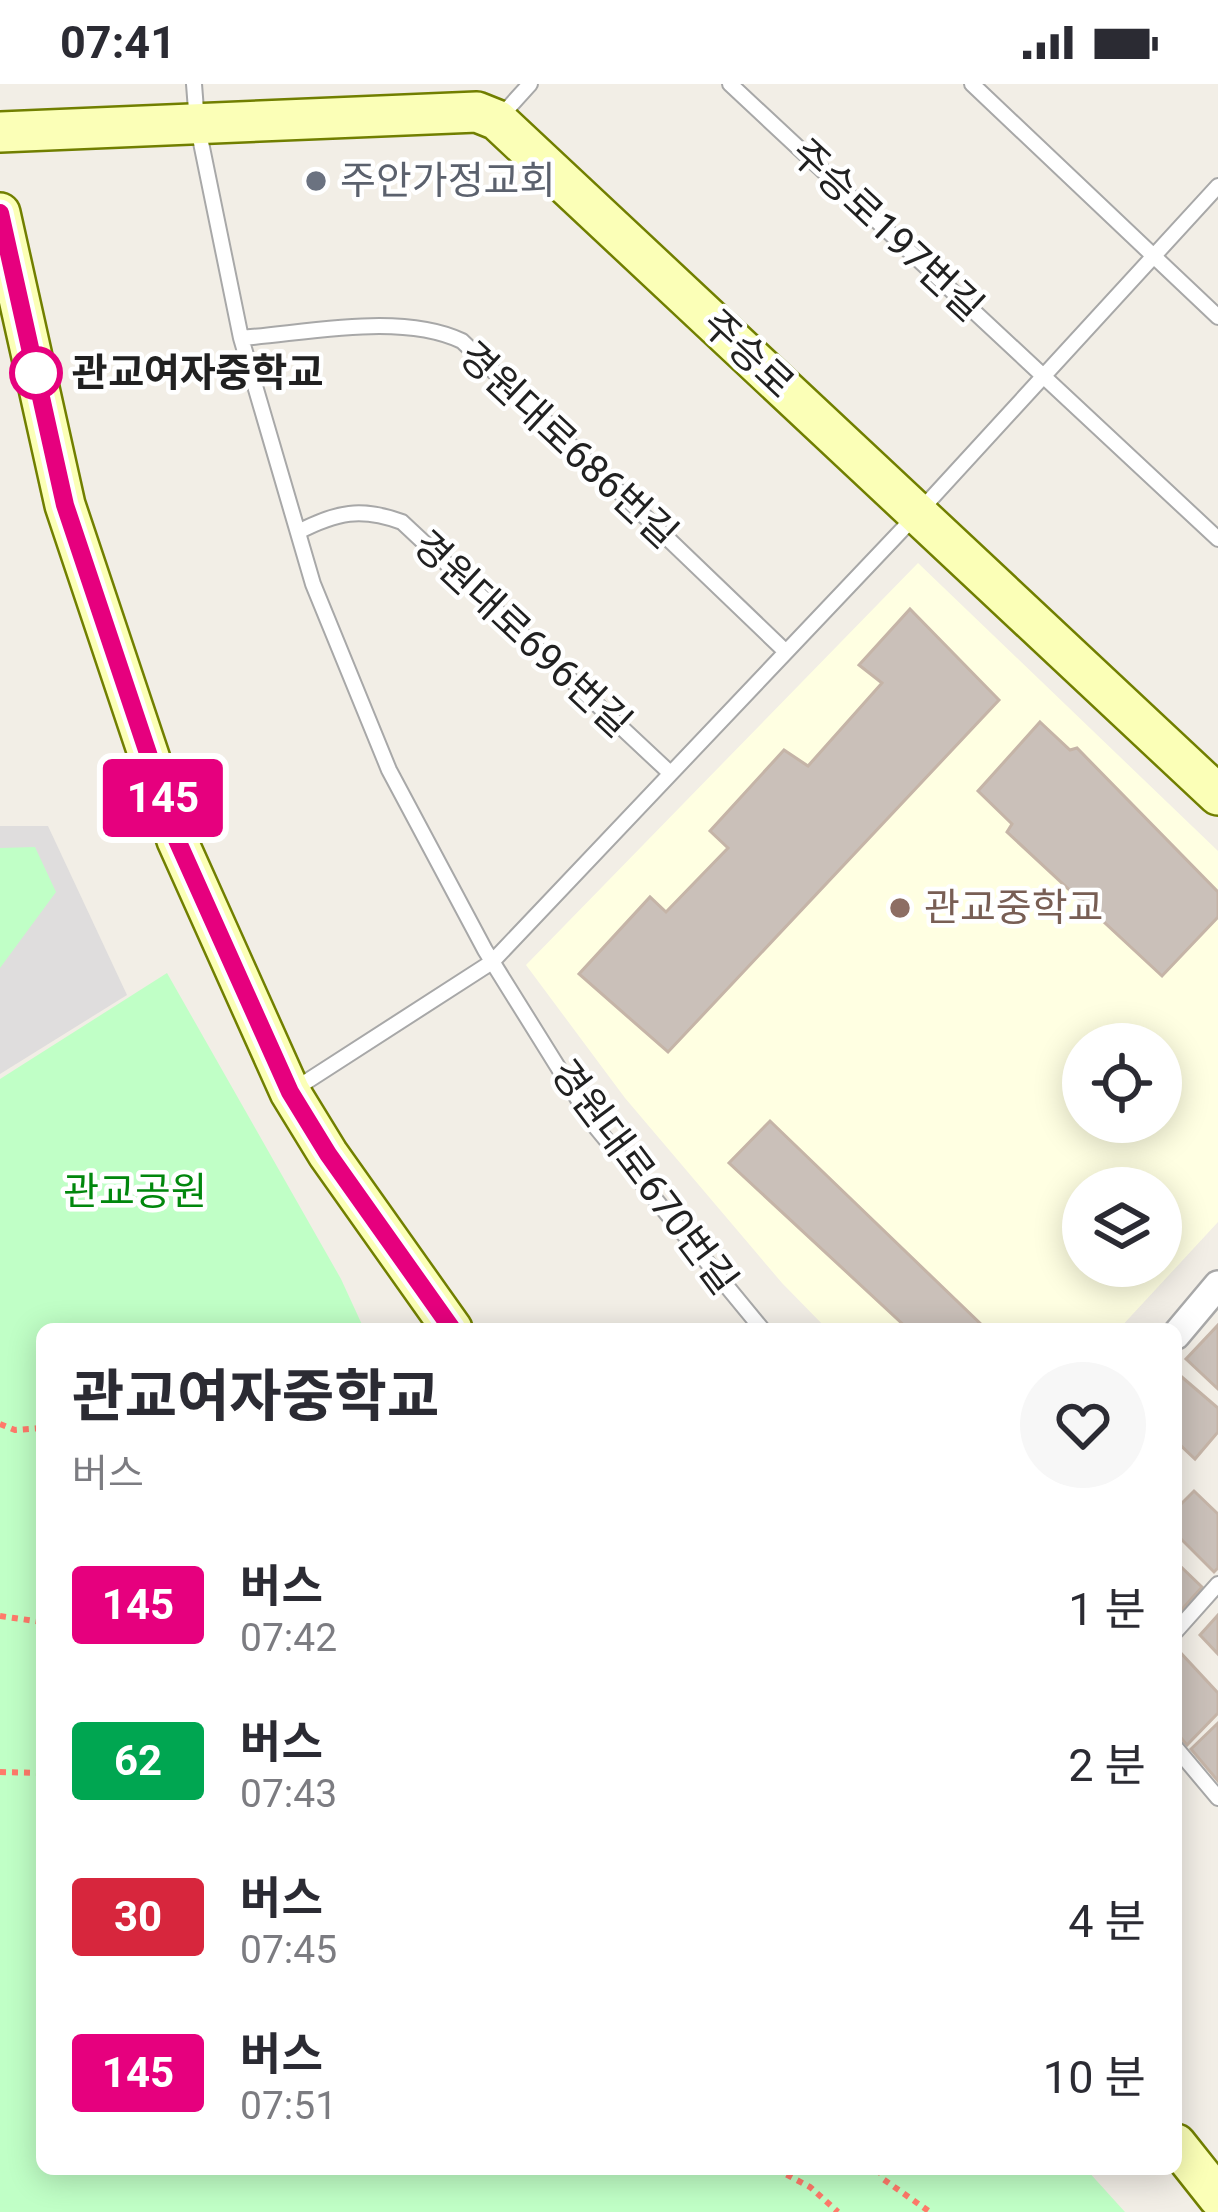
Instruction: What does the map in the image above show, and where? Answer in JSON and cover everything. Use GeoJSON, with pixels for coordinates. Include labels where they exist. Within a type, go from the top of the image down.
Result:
{"type":"FeatureCollection","features":[{"type":"Feature","properties":{"kind":"street"},"geometry":{"type":"LineString","coordinates":[[0,132],[196,103],[477,112],[497,120]]}},
{"type":"Feature","properties":{"kind":"street","name":"주승로"},"geometry":{"type":"LineString","coordinates":[[497,120],[1218,795]]}},
{"type":"Feature","properties":{"kind":"street"},"geometry":{"type":"LineString","coordinates":[[0,213],[65,505],[177,840],[290,1092],[448,1323]]}},
{"type":"Feature","properties":{"kind":"street"},"geometry":{"type":"LineString","coordinates":[[1182,1327],[1218,1285]]}},
{"type":"Feature","properties":{"kind":"street"},"geometry":{"type":"LineString","coordinates":[[1182,2152],[1218,2198]]}},
{"type":"Feature","properties":{"kind":"lane"},"geometry":{"type":"LineString","coordinates":[[497,120],[530,84]]}},
{"type":"Feature","properties":{"kind":"lane","name":"주승로197번길"},"geometry":{"type":"LineString","coordinates":[[730,84],[1218,539]]}},
{"type":"Feature","properties":{"kind":"lane"},"geometry":{"type":"LineString","coordinates":[[973,84],[1218,317]]}},
{"type":"Feature","properties":{"kind":"lane"},"geometry":{"type":"LineString","coordinates":[[196,103],[242,338],[314,584],[389,770],[492,962]]}},
{"type":"Feature","properties":{"kind":"lane"},"geometry":{"type":"LineString","coordinates":[[290,1092],[492,962],[918,513],[1218,186]]}},
{"type":"Feature","properties":{"kind":"lane","name":"경원대로686번길"},"geometry":{"type":"LineString","coordinates":[[242,338],[398,326],[437,329],[462,340],[785,651]]}},
{"type":"Feature","properties":{"kind":"lane","name":"경원대로696번길"},"geometry":{"type":"LineString","coordinates":[[298,532],[326,518],[371,511],[402,522],[669,772]]}},
{"type":"Feature","properties":{"kind":"lane","name":"경원대로670번길"},"geometry":{"type":"LineString","coordinates":[[492,962],[594,1125],[757,1323]]}},
{"type":"Feature","properties":{"kind":"lane"},"geometry":{"type":"LineString","coordinates":[[1182,1624],[1218,1584]]}},
{"type":"Feature","properties":{"kind":"lane"},"geometry":{"type":"LineString","coordinates":[[1182,1755],[1218,1798]]}},
{"type":"Feature","properties":{"kind":"path"},"geometry":{"type":"LineString","coordinates":[[0,1424],[15,1430],[36,1428]]}},
{"type":"Feature","properties":{"kind":"path"},"geometry":{"type":"LineString","coordinates":[[0,1616],[36,1621]]}},
{"type":"Feature","properties":{"kind":"path"},"geometry":{"type":"LineString","coordinates":[[0,1772],[36,1773]]}},
{"type":"Feature","properties":{"kind":"path"},"geometry":{"type":"LineString","coordinates":[[789,2175],[838,2212]]}},
{"type":"Feature","properties":{"kind":"path"},"geometry":{"type":"LineString","coordinates":[[882,2175],[930,2212]]}},
{"type":"Feature","properties":{"kind":"path"},"geometry":{"type":"LineString","coordinates":[[815,2212],[818,2195]]}},
{"type":"Feature","properties":{"kind":"shaded area","name":"관교중학교"},"geometry":{"type":"Polygon","coordinates":[[[918,563],[1218,851],[1218,1222],[1182,1261],[1182,1167],[1062,1167],[1062,1287],[1158,1287],[1125,1323],[821,1323],[625,1098],[526,965],[918,563]]]}},
{"type":"Feature","properties":{"kind":"shaded area"},"geometry":{"type":"Polygon","coordinates":[[[0,826],[48,826],[127,995],[0,1074],[0,826]]]}},
{"type":"Feature","properties":{"kind":"green space"},"geometry":{"type":"Polygon","coordinates":[[[35,847],[56,892],[0,968],[0,848],[35,847]]]}},
{"type":"Feature","properties":{"kind":"green space","name":"관교공원"},"geometry":{"type":"Polygon","coordinates":[[[167,973],[341,1279],[361,1323],[36,1323],[36,2175],[1091,2175],[1125,2212],[0,2212],[0,1079],[167,973]]]}},
{"type":"Feature","properties":{"kind":"building"},"geometry":{"type":"Polygon","coordinates":[[[910,609],[999,700],[668,1052],[579,974],[650,897],[666,912],[728,848],[710,831],[784,750],[808,766],[882,683],[859,665],[910,609]]]}},
{"type":"Feature","properties":{"kind":"building"},"geometry":{"type":"Polygon","coordinates":[[[1040,722],[1070,750],[1077,748],[1218,892],[1218,917],[1162,976],[1007,832],[1012,824],[978,791],[1040,722]]]}},
{"type":"Feature","properties":{"kind":"building"},"geometry":{"type":"Polygon","coordinates":[[[770,1121],[980,1323],[902,1323],[729,1163],[770,1121]]]}},
{"type":"Feature","properties":{"kind":"building"},"geometry":{"type":"Polygon","coordinates":[[[1218,1325],[1218,1389],[1186,1359],[1218,1325]]]}},
{"type":"Feature","properties":{"kind":"building"},"geometry":{"type":"Polygon","coordinates":[[[1182,1377],[1218,1408],[1218,1432],[1195,1459],[1182,1447],[1182,1377]]]}},
{"type":"Feature","properties":{"kind":"building"},"geometry":{"type":"Polygon","coordinates":[[[1194,1491],[1218,1514],[1218,1568],[1214,1572],[1182,1540],[1182,1503],[1194,1491]]]}},
{"type":"Feature","properties":{"kind":"building"},"geometry":{"type":"Polygon","coordinates":[[[1182,1568],[1202,1587],[1182,1609],[1182,1568]]]}},
{"type":"Feature","properties":{"kind":"building"},"geometry":{"type":"Polygon","coordinates":[[[1218,1615],[1218,1654],[1200,1635],[1218,1615]]]}},
{"type":"Feature","properties":{"kind":"building"},"geometry":{"type":"Polygon","coordinates":[[[1182,1654],[1218,1693],[1218,1713],[1187,1745],[1182,1739],[1182,1654]]]}},
{"type":"Feature","properties":{"kind":"building"},"geometry":{"type":"Polygon","coordinates":[[[1218,1723],[1218,1781],[1191,1749],[1218,1723]]]}},
{"type":"Feature","properties":{"kind":"bus line","name":"145"},"geometry":{"type":"LineString","coordinates":[[0,213],[65,505],[177,840],[290,1092],[448,1323]]}},
{"type":"Feature","properties":{"kind":"place","name":"주안가정교회"},"geometry":{"type":"Point","coordinates":[316,181]}},
{"type":"Feature","properties":{"kind":"place","name":"관교여자중학교"},"geometry":{"type":"Point","coordinates":[36,373]}},
{"type":"Feature","properties":{"kind":"place","name":"관교중학교"},"geometry":{"type":"Point","coordinates":[900,908]}}]}
